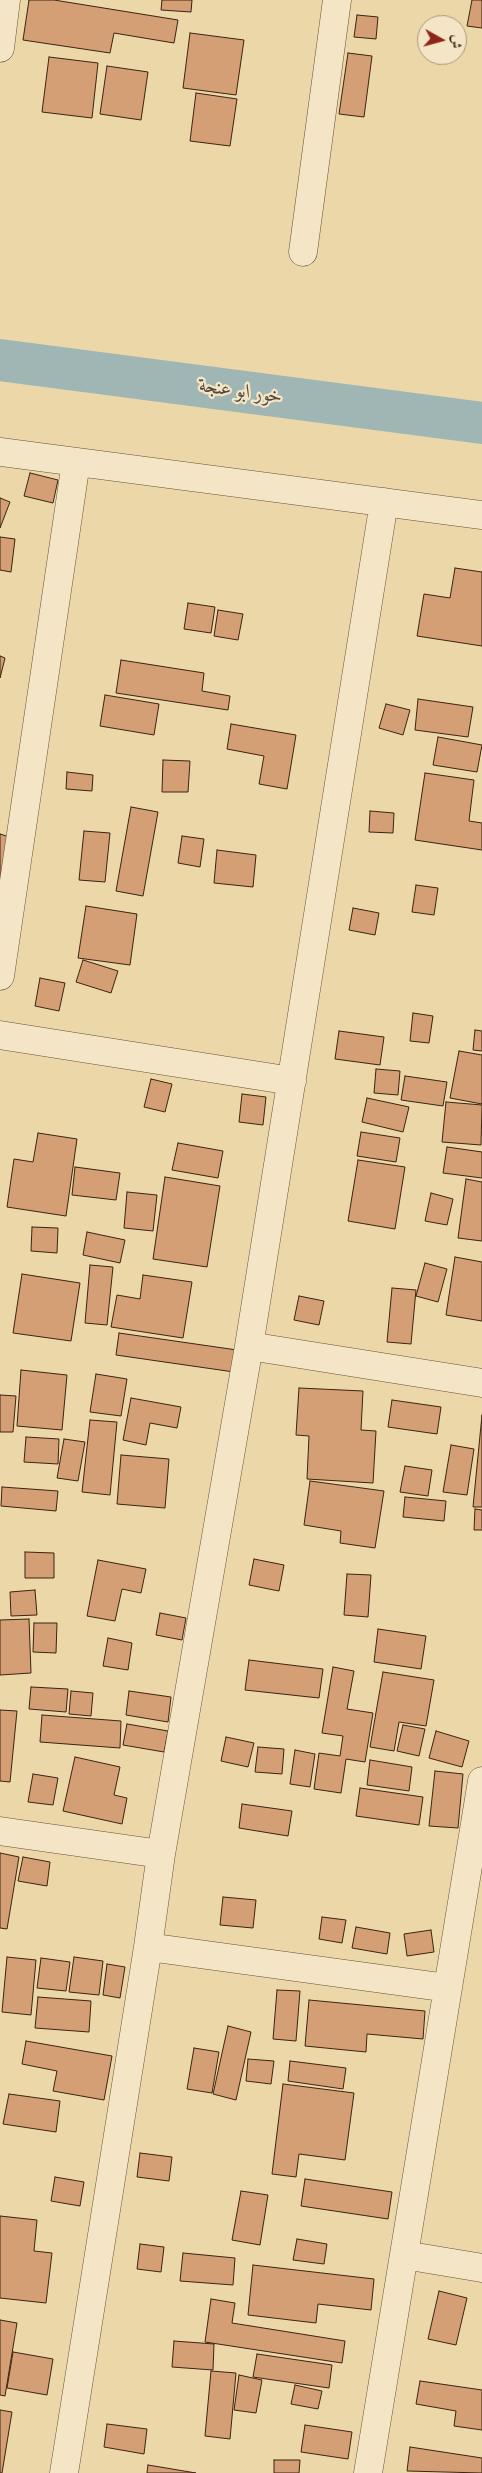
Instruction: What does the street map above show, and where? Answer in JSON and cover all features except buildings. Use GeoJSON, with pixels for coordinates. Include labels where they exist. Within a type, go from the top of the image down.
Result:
{"type":"FeatureCollection","features":[{"type":"Feature","properties":{"kind":"street"},"geometry":{"type":"LineString","coordinates":[[0,48],[6,0]]}},
{"type":"Feature","properties":{"kind":"street"},"geometry":{"type":"LineString","coordinates":[[303,252],[337,0]]}},
{"type":"Feature","properties":{"kind":"street"},"geometry":{"type":"LineString","coordinates":[[0,452],[482,515]]}},
{"type":"Feature","properties":{"kind":"street"},"geometry":{"type":"LineString","coordinates":[[0,976],[76,462]]}},
{"type":"Feature","properties":{"kind":"street"},"geometry":{"type":"LineString","coordinates":[[64,2473],[148,1947],[161,1854],[249,1346],[384,502]]}},
{"type":"Feature","properties":{"kind":"street"},"geometry":{"type":"LineString","coordinates":[[0,1035],[292,1081]]}},
{"type":"Feature","properties":{"kind":"street"},"geometry":{"type":"LineString","coordinates":[[249,1346],[482,1383]]}},
{"type":"Feature","properties":{"kind":"street"},"geometry":{"type":"LineString","coordinates":[[368,2473],[482,1781]]}},
{"type":"Feature","properties":{"kind":"street"},"geometry":{"type":"LineString","coordinates":[[0,1831],[161,1854]]}},
{"type":"Feature","properties":{"kind":"street"},"geometry":{"type":"LineString","coordinates":[[148,1947],[448,1988]]}},
{"type":"Feature","properties":{"kind":"street"},"geometry":{"type":"LineString","coordinates":[[404,2255],[482,2268]]}},
{"type":"Feature","properties":{"kind":"waterway","name":"خور ابو عنجة"},"geometry":{"type":"LineString","coordinates":[[0,360],[482,423]]}}]}
